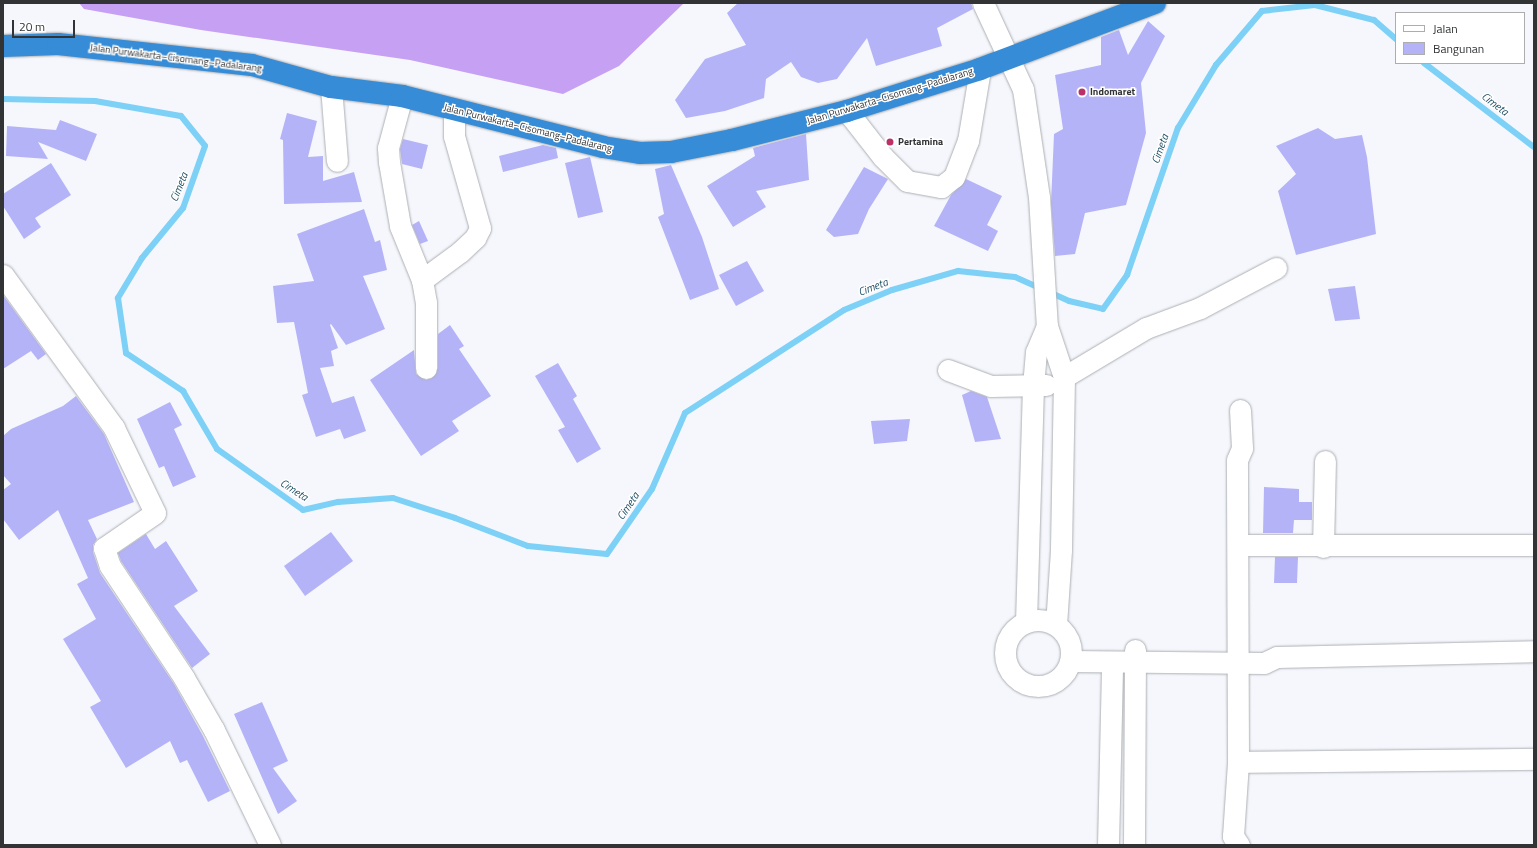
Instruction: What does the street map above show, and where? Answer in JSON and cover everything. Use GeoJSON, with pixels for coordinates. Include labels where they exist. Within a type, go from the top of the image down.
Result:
{"type":"FeatureCollection","features":[{"type":"Feature","properties":{"kind":"highway","name":"Jalan Purwakarta–Cisomang–Padalarang"},"geometry":{"type":"LineString","coordinates":[[3,46],[58,44],[244,64],[331,87],[402,96],[603,147],[640,153],[671,152],[732,140],[847,111],[980,69],[1008,56],[1156,3]]}},
{"type":"Feature","properties":{"kind":"street"},"geometry":{"type":"LineString","coordinates":[[983,3],[1023,89],[1030,128],[1044,267],[1047,326],[1064,380],[1061,550],[1056,625]]}},
{"type":"Feature","properties":{"kind":"street"},"geometry":{"type":"LineString","coordinates":[[847,111],[883,157],[907,182],[941,187],[954,177],[968,141],[980,69]]}},
{"type":"Feature","properties":{"kind":"street"},"geometry":{"type":"LineString","coordinates":[[331,87],[337,161]]}},
{"type":"Feature","properties":{"kind":"street"},"geometry":{"type":"LineString","coordinates":[[402,96],[388,148],[389,162],[400,226],[422,280],[426,302],[426,368]]}},
{"type":"Feature","properties":{"kind":"street"},"geometry":{"type":"LineString","coordinates":[[422,280],[465,247],[475,238],[480,228],[454,136],[454,109]]}},
{"type":"Feature","properties":{"kind":"street"},"geometry":{"type":"LineString","coordinates":[[948,370],[991,386],[1033,386],[1064,380],[1146,328],[1200,308],[1276,268]]}},
{"type":"Feature","properties":{"kind":"street"},"geometry":{"type":"LineString","coordinates":[[3,275],[106,415],[155,513],[104,548],[110,566],[184,678],[214,730],[270,845]]}},
{"type":"Feature","properties":{"kind":"street"},"geometry":{"type":"LineString","coordinates":[[1026,622],[1033,386],[1036,352],[1047,326]]}},
{"type":"Feature","properties":{"kind":"street"},"geometry":{"type":"LineString","coordinates":[[1239,845],[1233,836],[1243,762],[1245,545],[1237,460],[1242,448],[1240,410]]}},
{"type":"Feature","properties":{"kind":"street"},"geometry":{"type":"LineString","coordinates":[[1323,547],[1325,461]]}},
{"type":"Feature","properties":{"kind":"street"},"geometry":{"type":"LineString","coordinates":[[1245,545],[1323,547],[1534,545]]}},
{"type":"Feature","properties":{"kind":"street"},"geometry":{"type":"LineString","coordinates":[[1037,620],[1056,625],[1069,641],[1070,656],[1059,678],[1046,685],[1031,685],[1013,675],[1007,666],[1006,645],[1017,627],[1026,622],[1037,620]]}},
{"type":"Feature","properties":{"kind":"street"},"geometry":{"type":"LineString","coordinates":[[1070,656],[1244,657],[1264,663],[1277,657],[1534,651]]}},
{"type":"Feature","properties":{"kind":"street"},"geometry":{"type":"LineString","coordinates":[[1070,656],[1112,662],[1135,656]]}},
{"type":"Feature","properties":{"kind":"street"},"geometry":{"type":"LineString","coordinates":[[1134,845],[1135,656]]}},
{"type":"Feature","properties":{"kind":"street"},"geometry":{"type":"LineString","coordinates":[[1108,845],[1112,662]]}},
{"type":"Feature","properties":{"kind":"street"},"geometry":{"type":"LineString","coordinates":[[1243,762],[1534,759]]}},
{"type":"Feature","properties":{"kind":"shaded area"},"geometry":{"type":"Polygon","coordinates":[[[79,3],[684,3],[619,66],[563,94],[410,60],[201,30],[84,9],[79,3]]]}},
{"type":"Feature","properties":{"kind":"building"},"geometry":{"type":"Polygon","coordinates":[[[738,3],[971,3],[973,9],[937,28],[942,46],[876,66],[867,38],[837,79],[818,83],[801,77],[791,62],[766,79],[764,98],[725,111],[686,118],[675,100],[705,59],[746,45],[727,13],[738,3]]]}},
{"type":"Feature","properties":{"kind":"building"},"geometry":{"type":"Polygon","coordinates":[[[1148,21],[1165,36],[1141,83],[1146,133],[1126,205],[1085,213],[1075,254],[1055,256],[1051,203],[1054,134],[1063,129],[1055,75],[1101,65],[1101,37],[1119,30],[1128,55],[1148,21]]]}},
{"type":"Feature","properties":{"kind":"building"},"geometry":{"type":"Polygon","coordinates":[[[287,113],[317,121],[308,157],[323,156],[323,181],[354,172],[362,202],[284,204],[283,140],[280,139],[287,113]]]}},
{"type":"Feature","properties":{"kind":"building"},"geometry":{"type":"Polygon","coordinates":[[[60,120],[97,134],[86,161],[38,142],[48,159],[6,156],[7,126],[56,130],[60,120]]]}},
{"type":"Feature","properties":{"kind":"building"},"geometry":{"type":"Polygon","coordinates":[[[1318,128],[1335,139],[1362,135],[1367,157],[1376,234],[1296,255],[1278,191],[1296,174],[1276,146],[1318,128]]]}},
{"type":"Feature","properties":{"kind":"building"},"geometry":{"type":"Polygon","coordinates":[[[806,134],[809,180],[756,191],[766,207],[733,227],[707,186],[755,156],[753,148],[806,134]]]}},
{"type":"Feature","properties":{"kind":"building"},"geometry":{"type":"Polygon","coordinates":[[[403,139],[428,145],[422,169],[402,164],[400,149],[403,139]]]}},
{"type":"Feature","properties":{"kind":"building"},"geometry":{"type":"Polygon","coordinates":[[[543,145],[556,148],[558,158],[503,172],[499,156],[543,145]]]}},
{"type":"Feature","properties":{"kind":"building"},"geometry":{"type":"Polygon","coordinates":[[[590,157],[603,212],[578,218],[565,163],[590,157]]]}},
{"type":"Feature","properties":{"kind":"building"},"geometry":{"type":"Polygon","coordinates":[[[51,163],[71,195],[35,218],[41,227],[24,239],[3,206],[3,194],[51,163]]]}},
{"type":"Feature","properties":{"kind":"building"},"geometry":{"type":"Polygon","coordinates":[[[671,165],[702,237],[719,289],[690,300],[658,217],[664,214],[655,169],[671,165]]]}},
{"type":"Feature","properties":{"kind":"building"},"geometry":{"type":"Polygon","coordinates":[[[864,167],[888,179],[869,209],[858,234],[834,237],[826,230],[864,167]]]}},
{"type":"Feature","properties":{"kind":"building"},"geometry":{"type":"Polygon","coordinates":[[[966,179],[1002,196],[987,225],[998,231],[988,251],[934,226],[951,195],[966,179]]]}},
{"type":"Feature","properties":{"kind":"building"},"geometry":{"type":"Polygon","coordinates":[[[364,209],[375,242],[380,240],[387,270],[363,276],[385,329],[346,345],[331,324],[330,325],[338,348],[331,351],[334,366],[320,368],[332,403],[354,396],[366,431],[344,439],[340,429],[316,437],[302,395],[308,393],[294,322],[277,323],[273,286],[314,281],[297,234],[364,209]]]}},
{"type":"Feature","properties":{"kind":"building"},"geometry":{"type":"Polygon","coordinates":[[[419,221],[428,241],[420,244],[412,225],[419,221]]]}},
{"type":"Feature","properties":{"kind":"building"},"geometry":{"type":"Polygon","coordinates":[[[747,261],[764,291],[736,306],[719,275],[747,261]]]}},
{"type":"Feature","properties":{"kind":"building"},"geometry":{"type":"Polygon","coordinates":[[[1355,286],[1360,319],[1335,321],[1328,289],[1355,286]]]}},
{"type":"Feature","properties":{"kind":"building"},"geometry":{"type":"Polygon","coordinates":[[[3,295],[46,354],[38,360],[31,351],[3,369],[3,295]]]}},
{"type":"Feature","properties":{"kind":"building"},"geometry":{"type":"Polygon","coordinates":[[[450,325],[464,346],[459,349],[491,396],[452,421],[459,431],[421,456],[370,380],[414,350],[416,374],[426,380],[432,378],[438,368],[438,334],[450,325]]]}},
{"type":"Feature","properties":{"kind":"building"},"geometry":{"type":"Polygon","coordinates":[[[558,363],[577,396],[573,399],[601,449],[577,463],[558,430],[565,427],[535,376],[558,363]]]}},
{"type":"Feature","properties":{"kind":"building"},"geometry":{"type":"Polygon","coordinates":[[[971,391],[987,397],[1001,439],[975,442],[962,395],[971,391]]]}},
{"type":"Feature","properties":{"kind":"building"},"geometry":{"type":"Polygon","coordinates":[[[76,396],[104,434],[134,502],[88,520],[97,539],[93,545],[93,552],[100,573],[174,684],[203,736],[230,791],[208,802],[187,760],[180,763],[170,741],[126,768],[90,707],[101,701],[63,639],[96,619],[77,584],[88,578],[58,510],[19,540],[3,519],[3,490],[11,484],[3,475],[3,436],[11,429],[63,406],[76,396]]]}},
{"type":"Feature","properties":{"kind":"building"},"geometry":{"type":"Polygon","coordinates":[[[170,402],[182,425],[174,429],[196,477],[173,487],[164,466],[159,468],[137,419],[170,402]]]}},
{"type":"Feature","properties":{"kind":"building"},"geometry":{"type":"Polygon","coordinates":[[[910,419],[907,441],[874,444],[871,421],[910,419]]]}},
{"type":"Feature","properties":{"kind":"building"},"geometry":{"type":"Polygon","coordinates":[[[1264,487],[1299,489],[1299,502],[1312,502],[1312,520],[1294,520],[1293,533],[1263,533],[1264,487]]]}},
{"type":"Feature","properties":{"kind":"building"},"geometry":{"type":"Polygon","coordinates":[[[331,532],[353,561],[305,596],[284,566],[331,532]]]}},
{"type":"Feature","properties":{"kind":"building"},"geometry":{"type":"Polygon","coordinates":[[[146,534],[155,549],[166,541],[198,591],[174,606],[210,654],[192,668],[121,561],[118,553],[146,534]]]}},
{"type":"Feature","properties":{"kind":"building"},"geometry":{"type":"Polygon","coordinates":[[[1275,557],[1298,557],[1297,583],[1274,583],[1275,557]]]}},
{"type":"Feature","properties":{"kind":"building"},"geometry":{"type":"Polygon","coordinates":[[[262,702],[288,761],[273,768],[297,801],[278,814],[234,714],[262,702]]]}},
{"type":"Feature","properties":{"kind":"waterway","name":"Cimeta"},"geometry":{"type":"LineString","coordinates":[[1049,292],[1069,301],[1103,309],[1127,275],[1178,128],[1216,65],[1262,11],[1315,5],[1374,20],[1395,38]]}},
{"type":"Feature","properties":{"kind":"waterway","name":"Cimeta"},"geometry":{"type":"LineString","coordinates":[[1425,64],[1534,147]]}},
{"type":"Feature","properties":{"kind":"waterway","name":"Cimeta"},"geometry":{"type":"LineString","coordinates":[[3,99],[95,101],[181,116],[205,146],[183,208],[142,258],[118,298],[126,353],[183,391],[217,449],[303,510],[338,502],[393,498],[455,518],[528,546],[607,554],[652,489],[685,413],[844,310],[892,290],[958,271],[1015,277],[1040,288]]}},
{"type":"Feature","properties":{"kind":"place","name":"Indomaret"},"geometry":{"type":"Point","coordinates":[1082,92]}},
{"type":"Feature","properties":{"kind":"place","name":"Pertamina"},"geometry":{"type":"Point","coordinates":[890,142]}}]}
